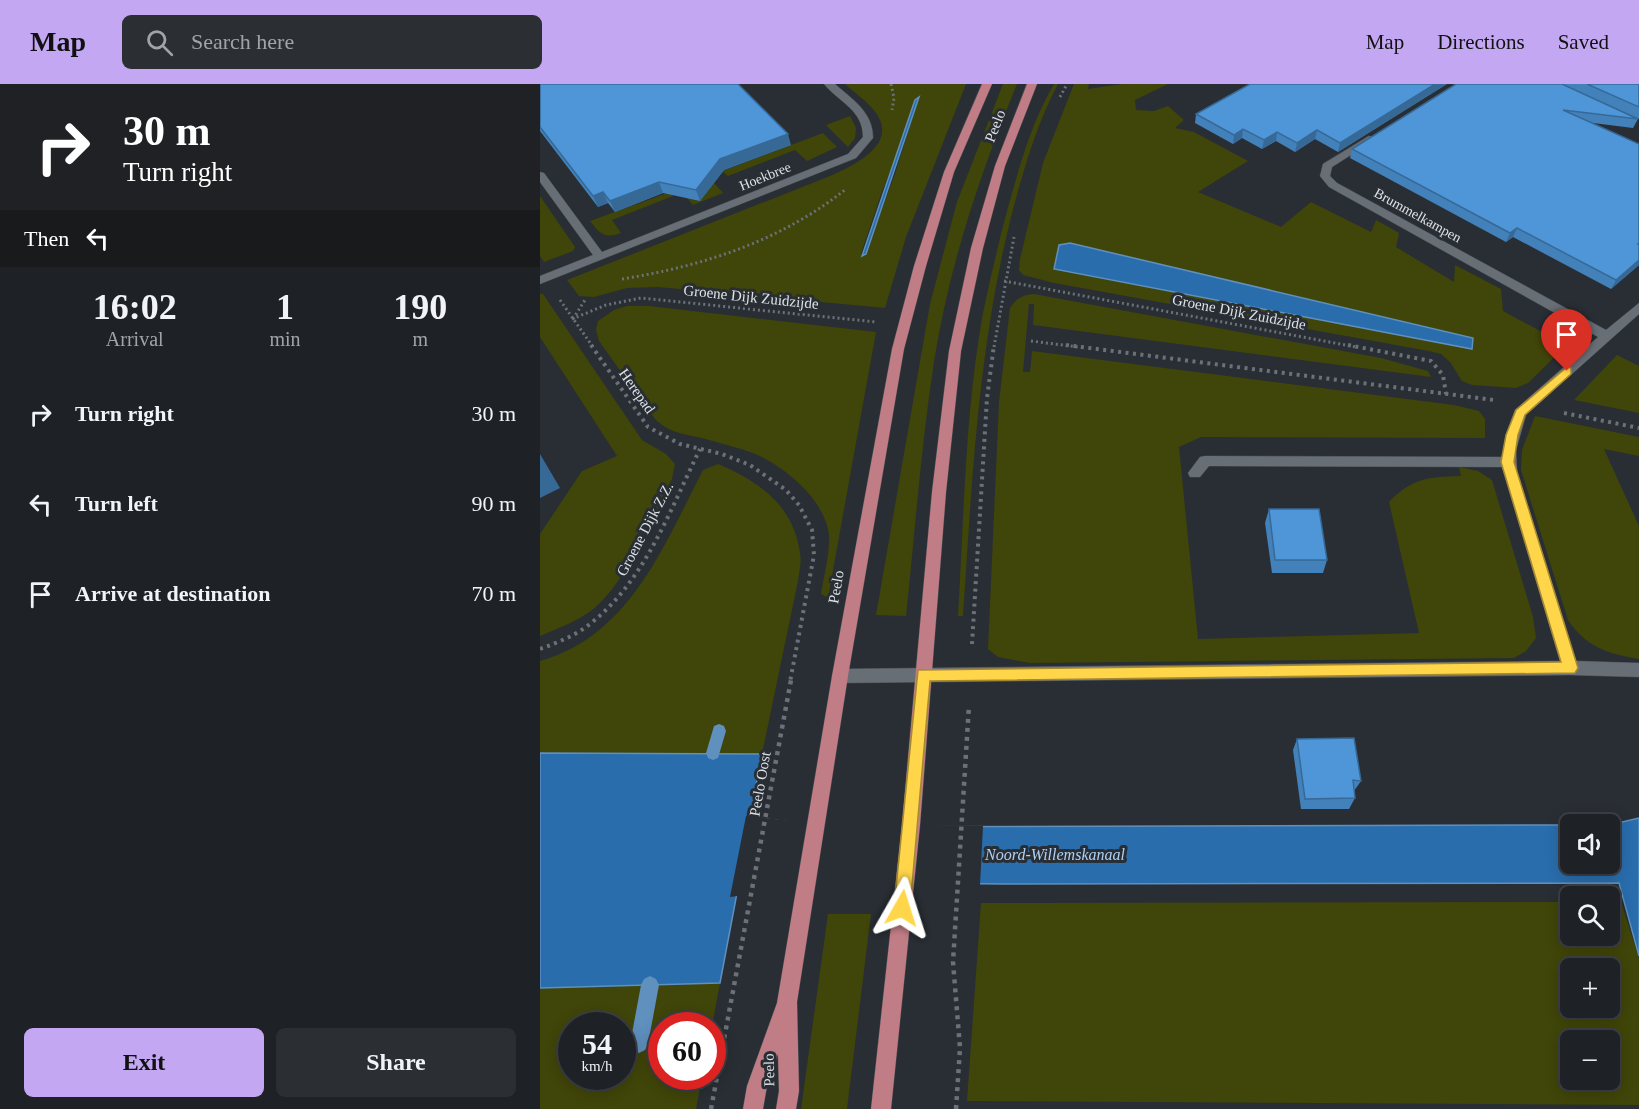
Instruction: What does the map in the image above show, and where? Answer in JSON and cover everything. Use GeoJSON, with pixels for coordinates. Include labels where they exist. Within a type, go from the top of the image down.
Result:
{"type":"FeatureCollection","features":[{"type":"Feature","properties":{"kind":"main road","name":"Peelo"},"geometry":{"type":"LineString","coordinates":[[786,1109],[789,1091],[787,1002],[840,676],[897,349],[949,172],[987,84]]}},
{"type":"Feature","properties":{"kind":"main road","name":"Peelo"},"geometry":{"type":"LineString","coordinates":[[881,1109],[910,825],[939,492],[955,351],[963,304],[1000,166],[1032,84]]}},
{"type":"Feature","properties":{"kind":"main road"},"geometry":{"type":"LineString","coordinates":[[753,1109],[757,1086],[787,1002]]}},
{"type":"Feature","properties":{"kind":"street","name":"Hoekbree"},"geometry":{"type":"LineString","coordinates":[[540,280],[852,156],[868,138],[868,124],[858,110],[830,84]]}},
{"type":"Feature","properties":{"kind":"street","name":"Brummelkampen"},"geometry":{"type":"LineString","coordinates":[[1379,133],[1327,165],[1325,176],[1333,185],[1605,336]]}},
{"type":"Feature","properties":{"kind":"street"},"geometry":{"type":"LineString","coordinates":[[540,175],[600,256]]}},
{"type":"Feature","properties":{"kind":"street"},"geometry":{"type":"LineString","coordinates":[[1570,668],[1508,462],[1512,435],[1520,413],[1639,307]]}},
{"type":"Feature","properties":{"kind":"street"},"geometry":{"type":"LineString","coordinates":[[1195,473],[1205,461],[1508,462]]}},
{"type":"Feature","properties":{"kind":"street"},"geometry":{"type":"LineString","coordinates":[[840,676],[1570,668],[1639,670]]}},
{"type":"Feature","properties":{"kind":"path"},"geometry":{"type":"LineString","coordinates":[[1056,104],[1066,84]]}},
{"type":"Feature","properties":{"kind":"path"},"geometry":{"type":"LineString","coordinates":[[956,1109],[960,1048],[953,962],[987,398],[1004,281],[1015,228]]}},
{"type":"Feature","properties":{"kind":"path","name":"Groene Dijk Zuidzijde"},"geometry":{"type":"LineString","coordinates":[[1004,281],[1431,361],[1441,368],[1445,376],[1446,394]]}},
{"type":"Feature","properties":{"kind":"path","name":"Groene Dijk Zuidzijde"},"geometry":{"type":"LineString","coordinates":[[572,319],[624,300],[658,299],[877,322]]}},
{"type":"Feature","properties":{"kind":"path"},"geometry":{"type":"LineString","coordinates":[[572,319],[585,300]]}},
{"type":"Feature","properties":{"kind":"path","name":"Herepad"},"geometry":{"type":"LineString","coordinates":[[572,319],[648,427],[680,444],[750,465],[769,478]]}},
{"type":"Feature","properties":{"kind":"path"},"geometry":{"type":"LineString","coordinates":[[1031,341],[1528,405],[1639,428]]}},
{"type":"Feature","properties":{"kind":"path","name":"Groene Dijk Z.Z."},"geometry":{"type":"LineString","coordinates":[[540,649],[584,628],[603,614],[629,585],[700,449]]}},
{"type":"Feature","properties":{"kind":"path","name":"Peelo Oost"},"geometry":{"type":"LineString","coordinates":[[711,1109],[814,555],[812,530],[799,505],[786,490],[769,478]]}},
{"type":"Feature","properties":{"kind":"green space"},"geometry":{"type":"Polygon","coordinates":[[[845,84],[966,84],[906,237],[885,308],[658,287],[627,288],[594,297],[579,296],[567,280],[830,176],[870,153],[882,135],[882,124],[873,109],[845,84]],[[919,97],[880,197],[861,254],[864,256],[895,174],[919,97]]]}},
{"type":"Feature","properties":{"kind":"green space"},"geometry":{"type":"Polygon","coordinates":[[[1003,84],[1017,84],[978,186],[957,256],[940,326],[925,425],[906,616],[876,615],[930,304],[957,202],[1003,84]]]}},
{"type":"Feature","properties":{"kind":"green space"},"geometry":{"type":"Polygon","coordinates":[[[1054,84],[1058,84],[1037,132],[1011,217],[991,316],[978,415],[963,616],[958,616],[972,388],[983,313],[1000,236],[1021,162],[1032,130],[1054,84]]]}},
{"type":"Feature","properties":{"kind":"green space"},"geometry":{"type":"Polygon","coordinates":[[[1074,84],[1089,84],[1088,89],[1122,84],[1168,84],[1135,100],[1136,110],[1154,111],[1168,106],[1184,120],[1175,128],[1194,132],[1248,161],[1198,192],[1281,227],[1311,202],[1371,232],[1376,220],[1399,233],[1396,247],[1454,282],[1455,265],[1501,289],[1503,311],[1555,339],[1559,321],[1572,333],[1574,338],[1528,383],[1516,388],[1472,385],[1462,381],[1450,362],[1441,354],[1429,351],[1054,283],[1023,275],[1019,270],[1020,259],[1043,163],[1074,84]],[[1070,243],[1059,245],[1472,348],[1473,338],[1070,243]]]}},
{"type":"Feature","properties":{"kind":"green space"},"geometry":{"type":"Polygon","coordinates":[[[850,116],[856,128],[855,138],[848,147],[826,125],[850,116]]]}},
{"type":"Feature","properties":{"kind":"green space"},"geometry":{"type":"Polygon","coordinates":[[[823,133],[837,147],[807,161],[795,150],[728,176],[723,172],[706,179],[700,201],[714,183],[723,193],[693,205],[683,193],[683,186],[823,133]]]}},
{"type":"Feature","properties":{"kind":"green space"},"geometry":{"type":"Polygon","coordinates":[[[673,191],[673,196],[612,220],[621,233],[603,234],[590,221],[673,191]]]}},
{"type":"Feature","properties":{"kind":"green space"},"geometry":{"type":"Polygon","coordinates":[[[540,196],[575,247],[573,251],[544,262],[540,256],[540,196]]]}},
{"type":"Feature","properties":{"kind":"green space"},"geometry":{"type":"Polygon","coordinates":[[[540,294],[543,294],[642,440],[666,454],[675,464],[672,479],[622,576],[600,603],[587,614],[540,636],[540,534],[582,471],[617,456],[540,337],[540,294]]]}},
{"type":"Feature","properties":{"kind":"green space"},"geometry":{"type":"Polygon","coordinates":[[[1034,294],[1381,358],[1428,371],[1431,377],[1033,325],[1034,304],[1029,304],[1023,372],[1030,372],[1032,351],[1454,405],[1479,411],[1485,419],[1485,438],[1201,437],[1179,447],[1198,639],[1419,633],[1389,502],[1405,488],[1421,480],[1461,476],[1459,467],[1478,471],[1492,480],[1533,617],[1536,638],[1526,651],[1514,658],[1030,663],[998,657],[988,649],[999,402],[1010,308],[1020,298],[1034,294]]]}},
{"type":"Feature","properties":{"kind":"green space"},"geometry":{"type":"Polygon","coordinates":[[[627,306],[649,306],[876,332],[828,598],[821,594],[828,557],[829,535],[821,511],[813,499],[794,479],[762,457],[736,447],[674,431],[655,419],[599,341],[596,330],[598,321],[614,310],[627,306]]]}},
{"type":"Feature","properties":{"kind":"green space"},"geometry":{"type":"Polygon","coordinates":[[[1617,355],[1639,366],[1639,413],[1574,400],[1617,355]]]}},
{"type":"Feature","properties":{"kind":"green space"},"geometry":{"type":"Polygon","coordinates":[[[1535,416],[1639,437],[1639,456],[1604,449],[1639,526],[1639,659],[1617,655],[1599,648],[1582,637],[1568,620],[1521,470],[1522,450],[1535,416]]]}},
{"type":"Feature","properties":{"kind":"green space"},"geometry":{"type":"Polygon","coordinates":[[[718,464],[747,478],[772,497],[790,522],[801,556],[798,581],[762,754],[540,753],[540,661],[571,649],[598,631],[621,609],[641,584],[658,557],[703,470],[718,464]]]}},
{"type":"Feature","properties":{"kind":"green space"},"geometry":{"type":"Polygon","coordinates":[[[1560,902],[1560,946],[1620,946],[1621,902],[1639,958],[1639,1105],[967,1101],[981,903],[1560,902]]]}},
{"type":"Feature","properties":{"kind":"green space"},"geometry":{"type":"Polygon","coordinates":[[[828,914],[871,914],[847,1109],[801,1109],[828,914]]]}},
{"type":"Feature","properties":{"kind":"green space"},"geometry":{"type":"Polygon","coordinates":[[[720,983],[715,1012],[648,1012],[648,1090],[700,1090],[696,1109],[540,1109],[540,988],[720,983]]]}},
{"type":"Feature","properties":{"kind":"water"},"geometry":{"type":"Polygon","coordinates":[[[919,97],[866,254],[862,256],[915,100],[919,97]]]}},
{"type":"Feature","properties":{"kind":"water"},"geometry":{"type":"Polygon","coordinates":[[[1070,243],[1473,338],[1472,349],[1054,269],[1059,245],[1070,243]]]}},
{"type":"Feature","properties":{"kind":"water","name":"Noord-Willemskanaal"},"geometry":{"type":"Polygon","coordinates":[[[540,753],[762,754],[750,817],[830,827],[1560,825],[1560,874],[1620,874],[1620,822],[1639,818],[1639,956],[1619,883],[827,882],[737,893],[720,983],[540,988],[540,753]]]}},
{"type":"Feature","properties":{"kind":"pier"},"geometry":{"type":"Polygon","coordinates":[[[746,816],[830,825],[983,826],[980,885],[827,885],[730,897],[746,816]]]}},
{"type":"Feature","properties":{"kind":"building"},"geometry":{"type":"Polygon","coordinates":[[[540,84],[738,84],[788,134],[720,159],[696,190],[659,182],[610,201],[603,192],[593,196],[540,127],[540,84]]]}},
{"type":"Feature","properties":{"kind":"building"},"geometry":{"type":"Polygon","coordinates":[[[1250,84],[1435,84],[1340,143],[1317,130],[1297,143],[1277,132],[1264,140],[1243,129],[1234,135],[1196,114],[1250,84]]]}},
{"type":"Feature","properties":{"kind":"building"},"geometry":{"type":"Polygon","coordinates":[[[1456,84],[1562,84],[1638,119],[1563,110],[1639,144],[1639,260],[1616,280],[1517,228],[1510,233],[1352,149],[1456,84]]]}},
{"type":"Feature","properties":{"kind":"building"},"geometry":{"type":"Polygon","coordinates":[[[1587,84],[1639,84],[1639,107],[1587,84]]]}},
{"type":"Feature","properties":{"kind":"building"},"geometry":{"type":"Polygon","coordinates":[[[1269,509],[1319,509],[1327,560],[1275,560],[1269,509]]]}},
{"type":"Feature","properties":{"kind":"building"},"geometry":{"type":"Polygon","coordinates":[[[1354,738],[1361,781],[1353,780],[1355,798],[1305,799],[1297,739],[1354,738]]]}},
{"type":"Feature","properties":{"kind":"waterway"},"geometry":{"type":"LineString","coordinates":[[713,753],[719,731]]}},
{"type":"Feature","properties":{"kind":"waterway"},"geometry":{"type":"LineString","coordinates":[[639,1044],[650,985]]}},
{"type":"Feature","properties":{"kind":"route"},"geometry":{"type":"LineString","coordinates":[[902,908],[924,675],[1570,668],[1508,462],[1512,435],[1520,413],[1567,371]]}}]}
